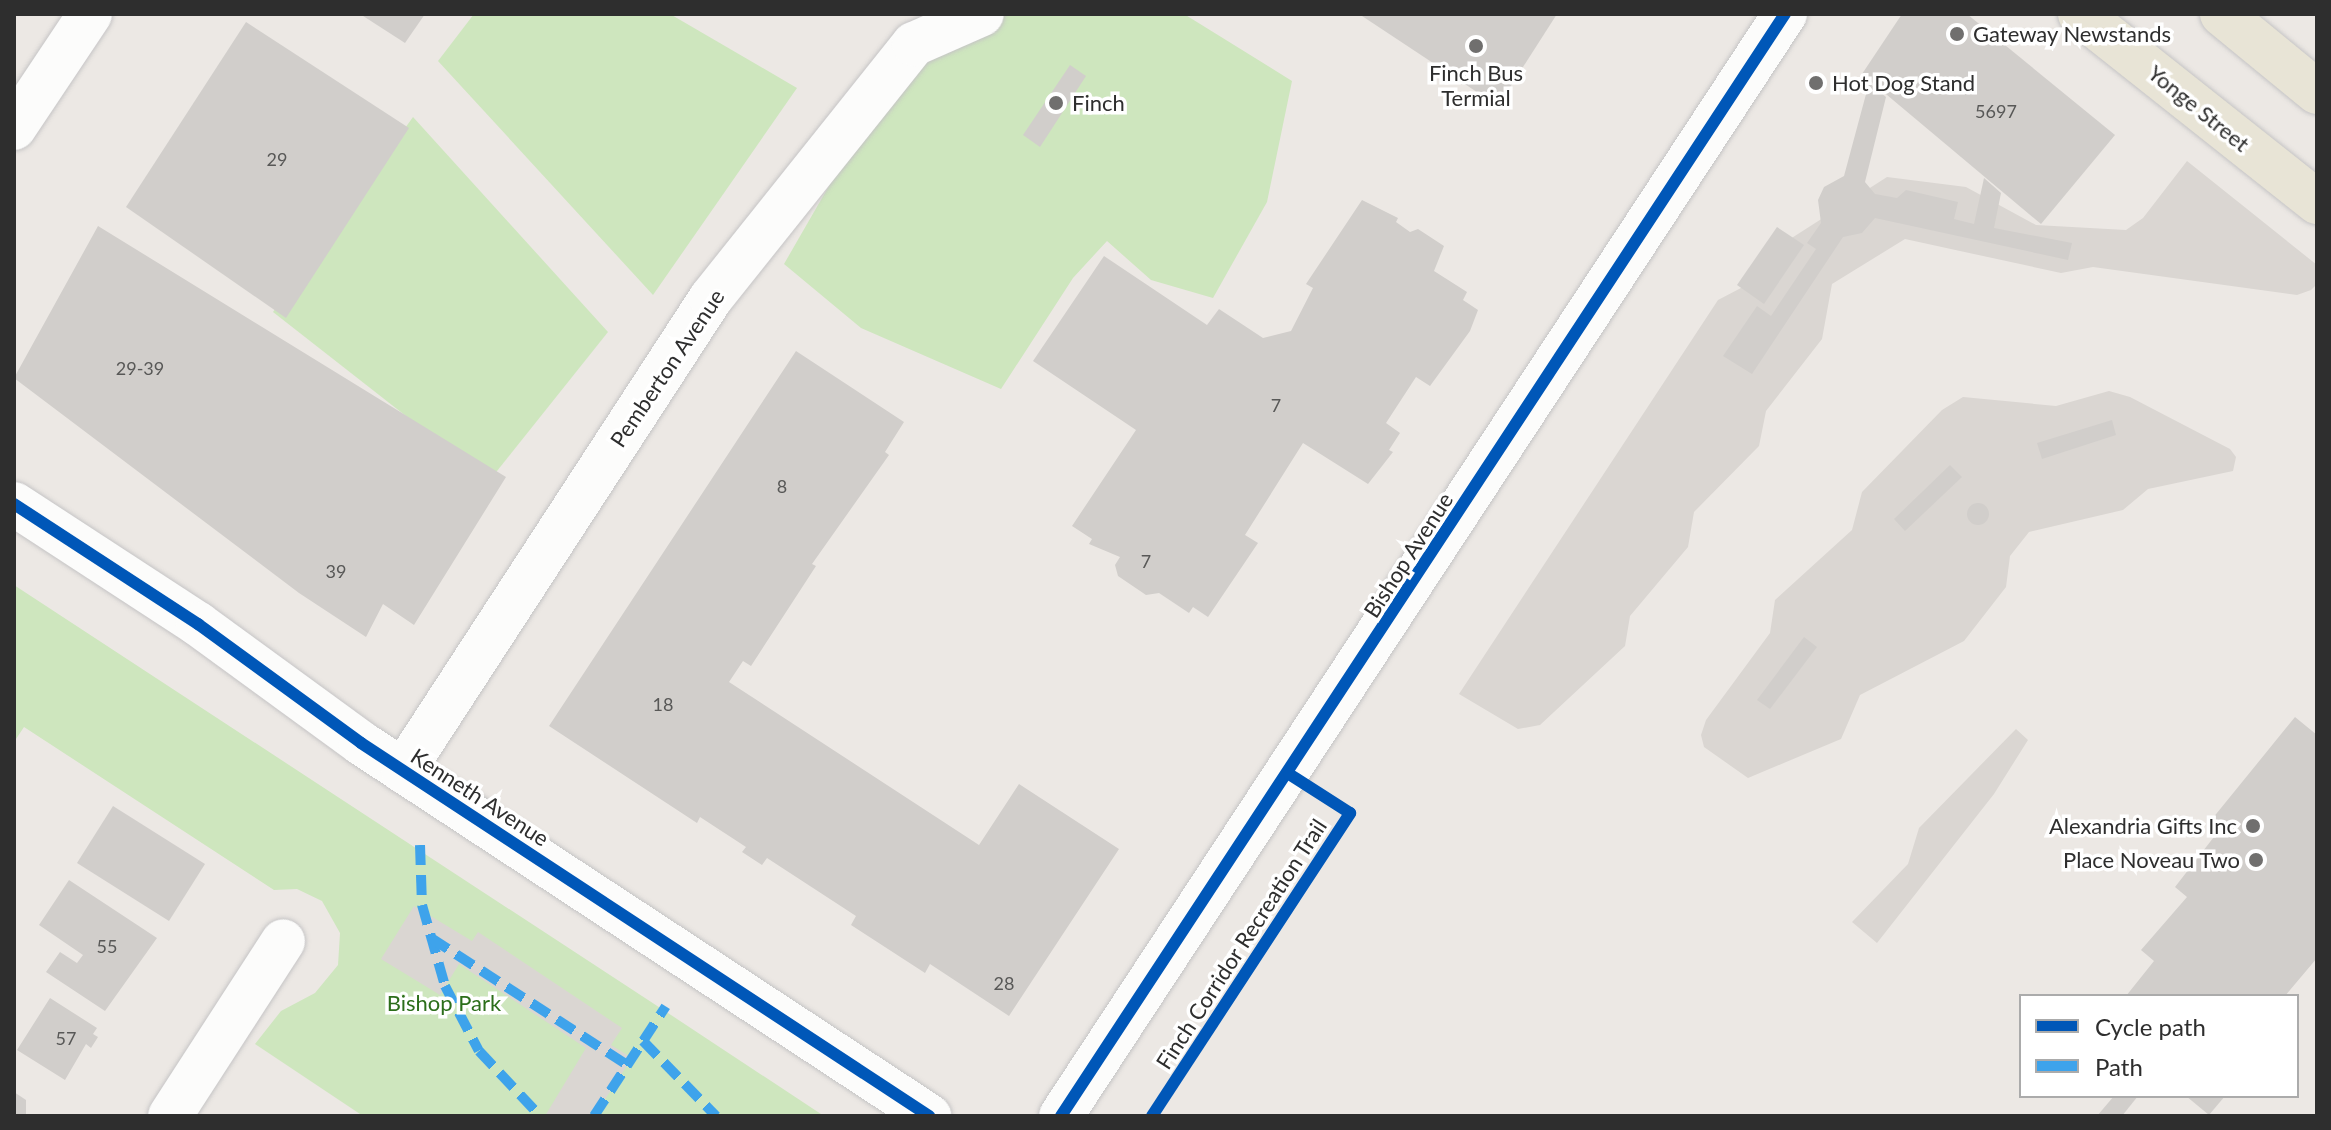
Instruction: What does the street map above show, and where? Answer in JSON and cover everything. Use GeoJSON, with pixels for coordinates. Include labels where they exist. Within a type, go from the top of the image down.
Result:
{"type":"FeatureCollection","features":[{"type":"Feature","properties":{"kind":"main road","name":"Yonge Street"},"geometry":{"type":"LineString","coordinates":[[2080,14],[2317,202]]}},
{"type":"Feature","properties":{"kind":"main road"},"geometry":{"type":"LineString","coordinates":[[2222,14],[2317,92]]}},
{"type":"Feature","properties":{"kind":"street"},"geometry":{"type":"LineString","coordinates":[[14,128],[90,14]]}},
{"type":"Feature","properties":{"kind":"street","name":"Pemberton Avenue"},"geometry":{"type":"LineString","coordinates":[[403,771],[711,298],[914,44],[982,14]]}},
{"type":"Feature","properties":{"kind":"street","name":"Bishop Avenue"},"geometry":{"type":"LineString","coordinates":[[1061,1116],[1785,14]]}},
{"type":"Feature","properties":{"kind":"street","name":"Kenneth Avenue"},"geometry":{"type":"LineString","coordinates":[[14,504],[198,624],[403,771],[929,1116]]}},
{"type":"Feature","properties":{"kind":"street"},"geometry":{"type":"LineString","coordinates":[[170,1116],[283,941]]}},
{"type":"Feature","properties":{"kind":"green space"},"geometry":{"type":"Polygon","coordinates":[[[474,14],[670,14],[797,88],[653,295],[438,61],[474,14]]]}},
{"type":"Feature","properties":{"kind":"green space"},"geometry":{"type":"Polygon","coordinates":[[[928,14],[1184,14],[1292,81],[1267,202],[1213,298],[1151,280],[1107,241],[1073,278],[1001,389],[861,328],[784,264],[928,14]]]}},
{"type":"Feature","properties":{"kind":"green space"},"geometry":{"type":"Polygon","coordinates":[[[413,117],[608,332],[489,481],[273,312],[413,117]]]}},
{"type":"Feature","properties":{"kind":"green space","name":"Bishop Park"},"geometry":{"type":"Polygon","coordinates":[[[14,585],[824,1116],[363,1116],[255,1044],[281,1011],[315,993],[338,965],[340,933],[322,901],[297,889],[274,890],[24,727],[14,742],[14,585]]]}},
{"type":"Feature","properties":{"kind":"shaded area"},"geometry":{"type":"Polygon","coordinates":[[[2187,161],[2317,265],[2317,284],[2297,295],[2093,267],[2061,273],[1905,239],[1832,284],[1822,339],[1766,411],[1759,446],[1694,512],[1688,547],[1630,616],[1625,646],[1540,725],[1518,729],[1459,694],[1718,300],[1741,288],[1787,241],[1887,177],[1966,187],[2036,225],[2126,230],[2143,218],[2187,161]]]}},
{"type":"Feature","properties":{"kind":"shaded area"},"geometry":{"type":"Polygon","coordinates":[[[2109,391],[2130,397],[2230,449],[2236,457],[2233,471],[2148,489],[2123,510],[2029,532],[2010,556],[2006,587],[1964,641],[1860,695],[1841,739],[1748,778],[1704,747],[1701,735],[1706,720],[1770,633],[1775,600],[1852,530],[1862,492],[1942,410],[1963,397],[2056,406],[2109,391]]]}},
{"type":"Feature","properties":{"kind":"shaded area"},"geometry":{"type":"Polygon","coordinates":[[[2016,729],[2028,740],[1994,794],[1877,943],[1852,922],[1908,864],[1919,828],[2016,729]]]}},
{"type":"Feature","properties":{"kind":"shaded area"},"geometry":{"type":"Polygon","coordinates":[[[414,906],[472,941],[478,932],[622,1028],[611,1045],[632,1058],[594,1116],[545,1116],[586,1048],[459,964],[440,995],[381,959],[414,906]]]}},
{"type":"Feature","properties":{"kind":"building"},"geometry":{"type":"Polygon","coordinates":[[[360,14],[425,14],[405,43],[360,14]]]}},
{"type":"Feature","properties":{"kind":"building"},"geometry":{"type":"Polygon","coordinates":[[[1359,14],[1557,14],[1498,106],[1359,14]]]}},
{"type":"Feature","properties":{"kind":"building"},"geometry":{"type":"Polygon","coordinates":[[[1902,14],[1967,14],[2115,135],[2041,224],[1862,74],[1902,14]]]}},
{"type":"Feature","properties":{"kind":"building"},"geometry":{"type":"Polygon","coordinates":[[[246,22],[409,128],[286,318],[126,207],[246,22]]]}},
{"type":"Feature","properties":{"kind":"building","name":"Finch"},"geometry":{"type":"Polygon","coordinates":[[[1070,65],[1086,76],[1040,147],[1023,135],[1070,65]]]}},
{"type":"Feature","properties":{"kind":"building"},"geometry":{"type":"Polygon","coordinates":[[[1869,83],[1886,97],[1865,182],[1875,194],[1897,198],[1906,190],[1958,202],[1954,219],[1974,224],[1984,178],[2001,193],[1994,228],[2072,243],[2068,260],[1875,218],[1862,233],[1843,237],[1752,374],[1723,356],[1757,306],[1771,316],[1816,249],[1807,243],[1821,223],[1818,200],[1824,187],[1844,176],[1869,83]]]}},
{"type":"Feature","properties":{"kind":"building"},"geometry":{"type":"Polygon","coordinates":[[[1362,200],[1398,218],[1396,222],[1410,232],[1418,229],[1444,246],[1434,271],[1467,292],[1463,300],[1478,310],[1470,331],[1430,386],[1416,377],[1386,423],[1400,433],[1389,450],[1393,452],[1368,484],[1303,443],[1245,535],[1258,543],[1208,617],[1193,607],[1189,613],[1159,593],[1146,595],[1118,576],[1115,565],[1120,557],[1089,544],[1092,539],[1072,526],[1136,430],[1033,361],[1104,256],[1207,325],[1219,309],[1263,338],[1291,331],[1313,288],[1306,284],[1362,200]]]}},
{"type":"Feature","properties":{"kind":"building"},"geometry":{"type":"Polygon","coordinates":[[[98,226],[506,477],[414,625],[383,604],[366,637],[299,593],[14,378],[98,226]]]}},
{"type":"Feature","properties":{"kind":"building"},"geometry":{"type":"Polygon","coordinates":[[[1777,227],[1804,245],[1764,304],[1737,285],[1777,227]]]}},
{"type":"Feature","properties":{"kind":"building"},"geometry":{"type":"Polygon","coordinates":[[[796,351],[904,422],[885,452],[889,455],[812,564],[816,566],[751,666],[743,661],[729,682],[979,845],[1019,784],[1119,849],[1009,1016],[930,964],[925,973],[851,925],[856,916],[767,858],[762,865],[742,852],[746,847],[700,817],[697,823],[549,726],[796,351]]]}},
{"type":"Feature","properties":{"kind":"building"},"geometry":{"type":"Polygon","coordinates":[[[2112,420],[2116,435],[2042,459],[2037,443],[2112,420]]]}},
{"type":"Feature","properties":{"kind":"building"},"geometry":{"type":"Polygon","coordinates":[[[1950,465],[1962,477],[1905,531],[1894,519],[1950,465]]]}},
{"type":"Feature","properties":{"kind":"building"},"geometry":{"type":"Polygon","coordinates":[[[1978,503],[1986,506],[1989,514],[1986,522],[1978,525],[1970,522],[1967,514],[1970,506],[1978,503]]]}},
{"type":"Feature","properties":{"kind":"building"},"geometry":{"type":"Polygon","coordinates":[[[1804,637],[1817,647],[1770,709],[1757,700],[1804,637]]]}},
{"type":"Feature","properties":{"kind":"building","name":"Place Noveau Two"},"geometry":{"type":"Polygon","coordinates":[[[2295,717],[2317,735],[2317,958],[2287,994],[2128,994],[2154,961],[2141,950],[2187,897],[2175,887],[2217,833],[2208,824],[2295,717]]]}},
{"type":"Feature","properties":{"kind":"building"},"geometry":{"type":"Polygon","coordinates":[[[113,806],[205,864],[169,921],[77,863],[113,806]]]}},
{"type":"Feature","properties":{"kind":"building"},"geometry":{"type":"Polygon","coordinates":[[[69,880],[157,938],[105,1011],[46,972],[60,952],[77,963],[83,955],[39,925],[69,880]]]}},
{"type":"Feature","properties":{"kind":"building"},"geometry":{"type":"Polygon","coordinates":[[[50,998],[97,1028],[93,1034],[98,1037],[91,1048],[86,1044],[65,1080],[17,1050],[50,998]]]}},
{"type":"Feature","properties":{"kind":"building"},"geometry":{"type":"Polygon","coordinates":[[[14,1092],[26,1100],[26,1116],[14,1116],[14,1092]]]}},
{"type":"Feature","properties":{"kind":"building"},"geometry":{"type":"Polygon","coordinates":[[[2112,1098],[2136,1098],[2122,1116],[2097,1116],[2112,1098]]]}},
{"type":"Feature","properties":{"kind":"building"},"geometry":{"type":"Polygon","coordinates":[[[2188,1098],[2223,1098],[2209,1115],[2188,1098]]]}},
{"type":"Feature","properties":{"kind":"marked path"},"geometry":{"type":"LineString","coordinates":[[420,845],[422,905],[445,986],[479,1051],[540,1116]]}},
{"type":"Feature","properties":{"kind":"marked path"},"geometry":{"type":"LineString","coordinates":[[431,938],[627,1065]]}},
{"type":"Feature","properties":{"kind":"marked path"},"geometry":{"type":"LineString","coordinates":[[594,1116],[666,1006]]}},
{"type":"Feature","properties":{"kind":"marked path"},"geometry":{"type":"LineString","coordinates":[[643,1041],[716,1116]]}},
{"type":"Feature","properties":{"kind":"cycle path"},"geometry":{"type":"LineString","coordinates":[[1061,1116],[1785,14]]}},
{"type":"Feature","properties":{"kind":"cycle path"},"geometry":{"type":"LineString","coordinates":[[14,504],[198,624],[361,743],[929,1116]]}},
{"type":"Feature","properties":{"kind":"cycle path","name":"Finch Corridor Recreation Trail"},"geometry":{"type":"LineString","coordinates":[[1152,1116],[1350,813],[1289,774]]}},
{"type":"Feature","properties":{"kind":"place","name":"Gateway Newstands"},"geometry":{"type":"Point","coordinates":[1957,34]}},
{"type":"Feature","properties":{"kind":"place","name":"Finch Bus Termial"},"geometry":{"type":"Point","coordinates":[1476,46]}},
{"type":"Feature","properties":{"kind":"place","name":"Hot Dog Stand"},"geometry":{"type":"Point","coordinates":[1816,83]}},
{"type":"Feature","properties":{"kind":"place","name":"Finch"},"geometry":{"type":"Point","coordinates":[1056,103]}},
{"type":"Feature","properties":{"kind":"place","name":"Alexandria Gifts Inc"},"geometry":{"type":"Point","coordinates":[2253,826]}},
{"type":"Feature","properties":{"kind":"place","name":"Place Noveau Two"},"geometry":{"type":"Point","coordinates":[2256,860]}}]}
